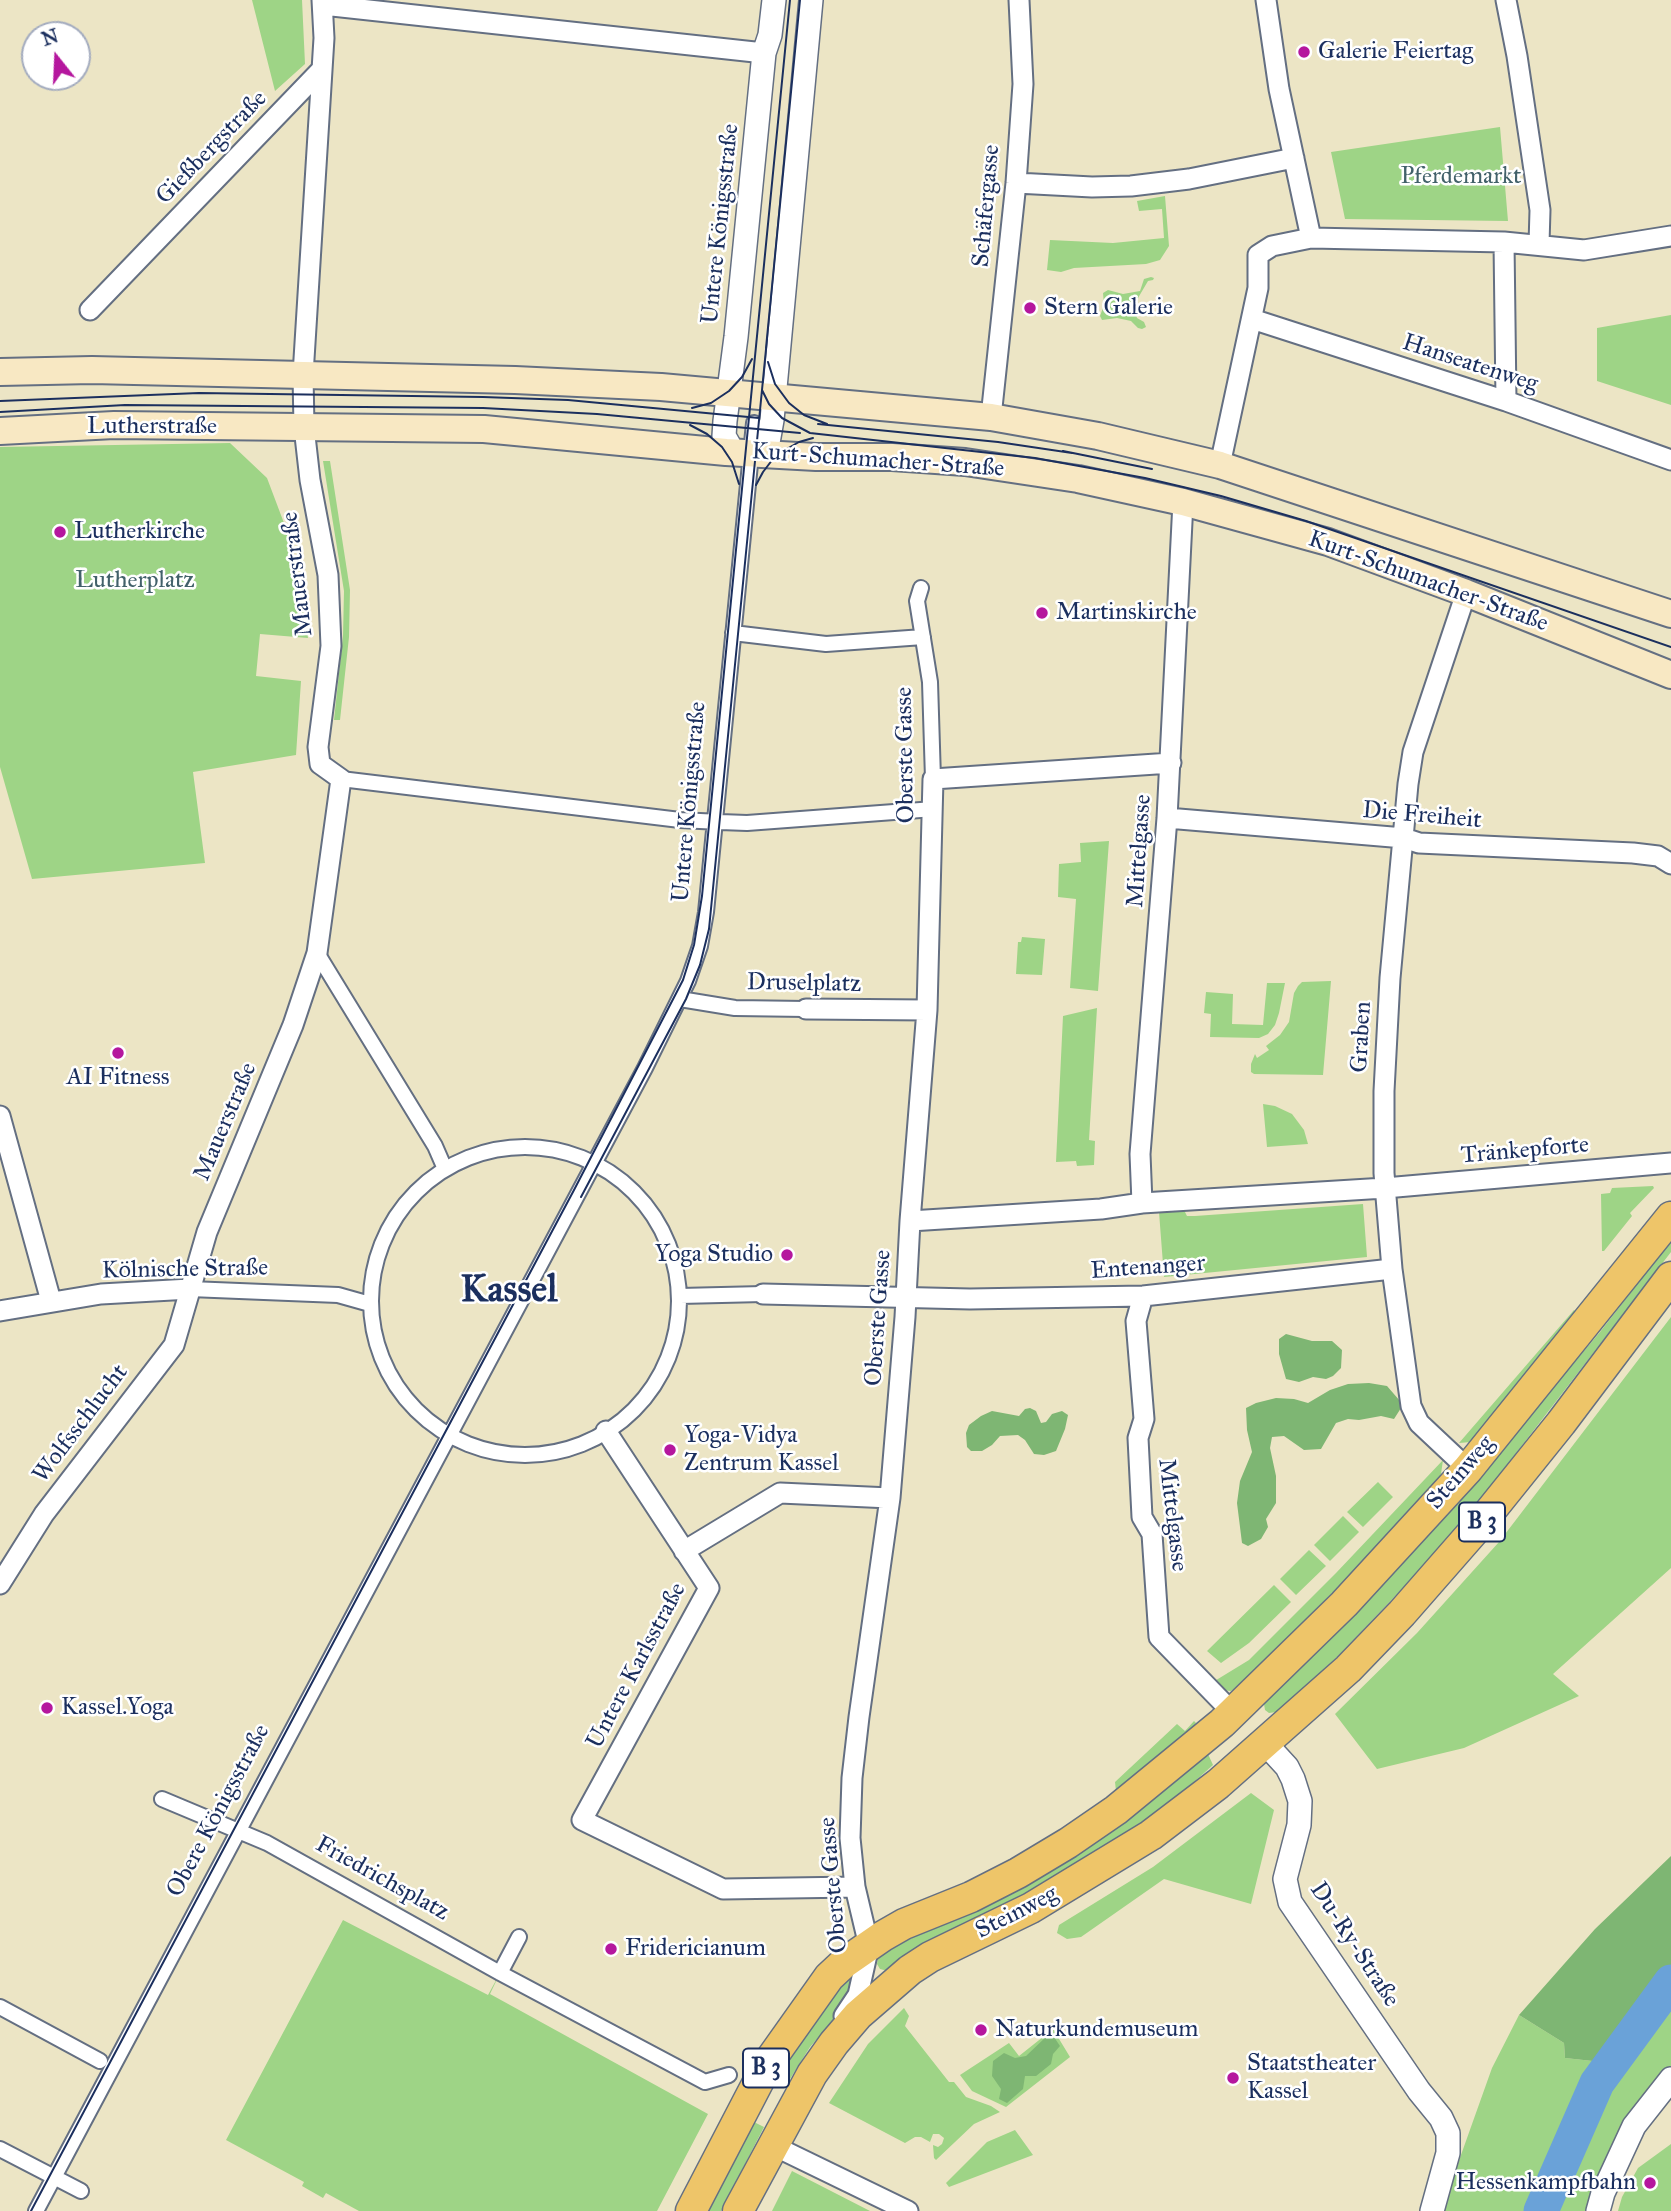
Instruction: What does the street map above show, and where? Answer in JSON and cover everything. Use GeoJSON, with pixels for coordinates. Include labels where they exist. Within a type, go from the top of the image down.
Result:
{"type":"FeatureCollection","features":[{"type":"Feature","properties":{"kind":"main road"},"geometry":{"type":"LineString","coordinates":[[0,372],[92,370],[303,375]]}},
{"type":"Feature","properties":{"kind":"main road","name":"Kurt-Schumacher-Straße"},"geometry":{"type":"LineString","coordinates":[[303,375],[515,380],[661,387],[991,417],[1098,436],[1220,464],[1671,614]]}},
{"type":"Feature","properties":{"kind":"main road","name":"Lutherstraße"},"geometry":{"type":"LineString","coordinates":[[0,431],[114,425],[304,427]]}},
{"type":"Feature","properties":{"kind":"main road","name":"Kurt-Schumacher-Straße"},"geometry":{"type":"LineString","coordinates":[[304,427],[484,429],[750,453],[965,462],[1078,479],[1183,502],[1328,542],[1466,593],[1671,675]]}},
{"type":"Feature","properties":{"kind":"main road","name":"Steinweg"},"geometry":{"type":"LineString","coordinates":[[869,1946],[904,1924],[971,1897],[1018,1873],[1068,1843],[1116,1810],[1165,1771],[1232,1712],[1344,1604],[1468,1469],[1671,1217]]}},
{"type":"Feature","properties":{"kind":"main road","name":"Steinweg"},"geometry":{"type":"LineString","coordinates":[[772,2145],[793,2106],[834,2043],[858,2015],[910,1970],[930,1957],[1031,1909],[1130,1849],[1196,1802],[1348,1669],[1402,1613],[1479,1525],[1561,1423],[1671,1277]]}},
{"type":"Feature","properties":{"kind":"main road"},"geometry":{"type":"LineString","coordinates":[[1232,1712],[1265,1743]]}},
{"type":"Feature","properties":{"kind":"main road","name":"B 3"},"geometry":{"type":"LineString","coordinates":[[691,2211],[768,2063],[829,1977],[869,1946]]}},
{"type":"Feature","properties":{"kind":"main road","name":"B 3"},"geometry":{"type":"LineString","coordinates":[[738,2211],[772,2145]]}},
{"type":"Feature","properties":{"kind":"street","name":"Untere Königsstraße"},"geometry":{"type":"LineString","coordinates":[[750,453],[724,436],[764,53],[770,35],[774,0]]}},
{"type":"Feature","properties":{"kind":"street"},"geometry":{"type":"LineString","coordinates":[[750,453],[774,398],[811,0]]}},
{"type":"Feature","properties":{"kind":"street","name":"Schäfergasse"},"geometry":{"type":"LineString","coordinates":[[991,417],[1016,183],[1023,85],[1019,0]]}},
{"type":"Feature","properties":{"kind":"street"},"geometry":{"type":"LineString","coordinates":[[1266,0],[1279,89],[1311,238]]}},
{"type":"Feature","properties":{"kind":"street"},"geometry":{"type":"LineString","coordinates":[[1506,0],[1540,210],[1539,244]]}},
{"type":"Feature","properties":{"kind":"street"},"geometry":{"type":"LineString","coordinates":[[322,69],[322,3],[764,53]]}},
{"type":"Feature","properties":{"kind":"street","name":"Gießbergstraße"},"geometry":{"type":"LineString","coordinates":[[90,310],[322,69]]}},
{"type":"Feature","properties":{"kind":"street","name":"Mauerstraße"},"geometry":{"type":"LineString","coordinates":[[190,1289],[207,1232],[293,1025],[317,953],[341,779],[320,764],[318,747],[331,646],[328,575],[310,480],[304,427],[303,375],[322,69]]}},
{"type":"Feature","properties":{"kind":"street"},"geometry":{"type":"LineString","coordinates":[[1016,183],[1131,186],[1189,179],[1294,158]]}},
{"type":"Feature","properties":{"kind":"street"},"geometry":{"type":"LineString","coordinates":[[1220,464],[1258,288],[1258,255],[1272,246],[1311,238],[1539,244],[1584,250],[1671,236]]}},
{"type":"Feature","properties":{"kind":"street"},"geometry":{"type":"LineString","coordinates":[[1504,243],[1506,401]]}},
{"type":"Feature","properties":{"kind":"street","name":"Hanseatenweg"},"geometry":{"type":"LineString","coordinates":[[1252,319],[1506,401],[1671,460]]}},
{"type":"Feature","properties":{"kind":"street","name":"Untere Königsstraße"},"geometry":{"type":"LineString","coordinates":[[594,1162],[680,999],[695,963],[703,928],[754,424]]}},
{"type":"Feature","properties":{"kind":"street","name":"Mittelgasse"},"geometry":{"type":"LineString","coordinates":[[1142,1203],[1140,1154],[1171,763],[1183,502]]}},
{"type":"Feature","properties":{"kind":"street","name":"Oberste Gasse"},"geometry":{"type":"LineString","coordinates":[[834,2043],[845,2014],[858,1995],[869,1946],[855,1887],[850,1838],[852,1778],[890,1498],[927,1010],[934,809],[930,682],[917,600],[921,588]]}},
{"type":"Feature","properties":{"kind":"street","name":"Graben"},"geometry":{"type":"LineString","coordinates":[[1466,593],[1413,752],[1390,978],[1384,1091],[1385,1188],[1392,1269],[1411,1406],[1419,1423],[1468,1469]]}},
{"type":"Feature","properties":{"kind":"street"},"geometry":{"type":"LineString","coordinates":[[733,634],[826,645],[923,637]]}},
{"type":"Feature","properties":{"kind":"street"},"geometry":{"type":"LineString","coordinates":[[933,779],[1171,763]]}},
{"type":"Feature","properties":{"kind":"street"},"geometry":{"type":"LineString","coordinates":[[341,779],[680,820],[747,823],[934,809]]}},
{"type":"Feature","properties":{"kind":"street","name":"Die Freiheit"},"geometry":{"type":"LineString","coordinates":[[1167,818],[1404,838],[1419,843],[1633,852],[1658,856],[1671,864]]}},
{"type":"Feature","properties":{"kind":"street"},"geometry":{"type":"LineString","coordinates":[[317,953],[435,1146],[445,1169]]}},
{"type":"Feature","properties":{"kind":"street","name":"Druselplatz"},"geometry":{"type":"LineString","coordinates":[[680,999],[735,1008],[927,1010]]}},
{"type":"Feature","properties":{"kind":"street"},"geometry":{"type":"LineString","coordinates":[[0,1116],[51,1301]]}},
{"type":"Feature","properties":{"kind":"street"},"geometry":{"type":"LineString","coordinates":[[527,1146],[556,1149],[594,1162],[630,1187],[658,1221],[675,1261],[680,1296],[676,1341],[664,1370],[624,1419],[607,1431],[574,1447],[536,1455],[476,1449],[449,1437],[427,1420],[405,1399],[389,1375],[377,1348],[370,1304],[373,1271],[387,1231],[398,1213],[419,1188],[445,1169],[471,1156],[489,1151],[527,1146]]}},
{"type":"Feature","properties":{"kind":"street","name":"Obere Königsstraße"},"geometry":{"type":"LineString","coordinates":[[36,2211],[594,1162]]}},
{"type":"Feature","properties":{"kind":"street","name":"Tränkepforte"},"geometry":{"type":"LineString","coordinates":[[1385,1188],[1671,1163]]}},
{"type":"Feature","properties":{"kind":"street"},"geometry":{"type":"LineString","coordinates":[[910,1221],[1385,1188]]}},
{"type":"Feature","properties":{"kind":"street","name":"Entenanger"},"geometry":{"type":"LineString","coordinates":[[763,1294],[970,1299],[1143,1296],[1392,1269]]}},
{"type":"Feature","properties":{"kind":"street","name":"Kölnische Straße"},"geometry":{"type":"LineString","coordinates":[[0,1311],[101,1294],[190,1289],[338,1295],[370,1304]]}},
{"type":"Feature","properties":{"kind":"street","name":"Wolfsschlucht"},"geometry":{"type":"LineString","coordinates":[[0,1584],[44,1514],[174,1345],[190,1289]]}},
{"type":"Feature","properties":{"kind":"street"},"geometry":{"type":"LineString","coordinates":[[680,1296],[763,1294]]}},
{"type":"Feature","properties":{"kind":"street","name":"Mittelgasse"},"geometry":{"type":"LineString","coordinates":[[1143,1296],[1136,1321],[1144,1419],[1138,1438],[1142,1517],[1152,1534],[1159,1637],[1232,1712]]}},
{"type":"Feature","properties":{"kind":"street","name":"Untere Karlsstraße"},"geometry":{"type":"LineString","coordinates":[[607,1431],[709,1588],[582,1820],[723,1889],[855,1887]]}},
{"type":"Feature","properties":{"kind":"street"},"geometry":{"type":"LineString","coordinates":[[684,1551],[780,1493],[890,1498]]}},
{"type":"Feature","properties":{"kind":"street","name":"Du-Ry-Straße"},"geometry":{"type":"LineString","coordinates":[[1265,1743],[1293,1779],[1300,1801],[1299,1825],[1285,1879],[1290,1902],[1419,2091],[1441,2118],[1448,2133],[1448,2153],[1432,2211]]}},
{"type":"Feature","properties":{"kind":"street","name":"Friedrichsplatz"},"geometry":{"type":"LineString","coordinates":[[162,1799],[267,1843],[500,1973],[705,2082],[729,2075]]}},
{"type":"Feature","properties":{"kind":"street"},"geometry":{"type":"LineString","coordinates":[[500,1973],[519,1937]]}},
{"type":"Feature","properties":{"kind":"street"},"geometry":{"type":"LineString","coordinates":[[0,2007],[100,2061]]}},
{"type":"Feature","properties":{"kind":"street"},"geometry":{"type":"LineString","coordinates":[[1598,2211],[1603,2193],[1634,2126],[1671,2079]]}},
{"type":"Feature","properties":{"kind":"street"},"geometry":{"type":"LineString","coordinates":[[772,2145],[908,2211]]}},
{"type":"Feature","properties":{"kind":"street"},"geometry":{"type":"LineString","coordinates":[[0,2149],[81,2191]]}},
{"type":"Feature","properties":{"kind":"green space"},"geometry":{"type":"Polygon","coordinates":[[[252,0],[302,0],[305,64],[275,91],[252,0]]]}},
{"type":"Feature","properties":{"kind":"green space","name":"Pferdemarkt"},"geometry":{"type":"Polygon","coordinates":[[[1500,127],[1508,221],[1345,219],[1331,152],[1500,127]]]}},
{"type":"Feature","properties":{"kind":"green space"},"geometry":{"type":"Polygon","coordinates":[[[1165,196],[1169,246],[1160,260],[1146,264],[1074,268],[1061,272],[1047,270],[1050,240],[1113,243],[1164,238],[1162,209],[1139,211],[1137,201],[1165,196]]]}},
{"type":"Feature","properties":{"kind":"green space"},"geometry":{"type":"Polygon","coordinates":[[[1154,278],[1148,281],[1138,298],[1135,311],[1137,318],[1144,322],[1146,327],[1138,328],[1131,321],[1117,318],[1102,320],[1100,316],[1104,305],[1103,293],[1108,290],[1123,294],[1140,291],[1144,279],[1154,278]]]}},
{"type":"Feature","properties":{"kind":"green space"},"geometry":{"type":"Polygon","coordinates":[[[1671,315],[1671,405],[1597,381],[1597,328],[1671,315]]]}},
{"type":"Feature","properties":{"kind":"green space","name":"Lutherplatz"},"geometry":{"type":"Polygon","coordinates":[[[230,443],[267,478],[290,539],[308,638],[260,634],[256,676],[301,681],[296,755],[193,772],[205,863],[32,879],[0,767],[0,447],[230,443]]]}},
{"type":"Feature","properties":{"kind":"green space"},"geometry":{"type":"Polygon","coordinates":[[[323,461],[330,461],[350,590],[349,637],[340,720],[334,720],[343,636],[344,591],[323,461]]]}},
{"type":"Feature","properties":{"kind":"green space"},"geometry":{"type":"Polygon","coordinates":[[[1109,841],[1098,991],[1070,988],[1076,899],[1058,897],[1059,864],[1081,862],[1080,843],[1109,841]]]}},
{"type":"Feature","properties":{"kind":"green space"},"geometry":{"type":"Polygon","coordinates":[[[1022,937],[1045,939],[1042,975],[1016,974],[1018,942],[1021,942],[1022,937]]]}},
{"type":"Feature","properties":{"kind":"green space"},"geometry":{"type":"Polygon","coordinates":[[[1331,981],[1323,1075],[1251,1072],[1255,1054],[1257,1058],[1269,1050],[1266,1046],[1280,1035],[1289,1022],[1294,993],[1298,986],[1302,982],[1331,981]]]}},
{"type":"Feature","properties":{"kind":"green space"},"geometry":{"type":"Polygon","coordinates":[[[1267,983],[1285,983],[1275,1025],[1268,1034],[1259,1038],[1210,1037],[1211,1014],[1204,1013],[1206,992],[1233,994],[1232,1024],[1263,1025],[1267,983]]]}},
{"type":"Feature","properties":{"kind":"green space"},"geometry":{"type":"Polygon","coordinates":[[[1097,1008],[1089,1140],[1095,1141],[1094,1165],[1077,1166],[1076,1161],[1056,1162],[1063,1016],[1097,1008]]]}},
{"type":"Feature","properties":{"kind":"green space"},"geometry":{"type":"Polygon","coordinates":[[[1263,1104],[1292,1114],[1304,1130],[1308,1144],[1267,1147],[1263,1104]]]}},
{"type":"Feature","properties":{"kind":"green space"},"geometry":{"type":"Polygon","coordinates":[[[1653,1186],[1602,1251],[1601,1194],[1610,1193],[1612,1188],[1653,1186]]]}},
{"type":"Feature","properties":{"kind":"green space"},"geometry":{"type":"Polygon","coordinates":[[[1363,1204],[1367,1257],[1164,1277],[1159,1212],[1184,1210],[1187,1216],[1195,1216],[1363,1204]]]}},
{"type":"Feature","properties":{"kind":"green space"},"geometry":{"type":"Polygon","coordinates":[[[1671,1241],[1671,1252],[1470,1513],[1338,1656],[1288,1704],[1276,1712],[1269,1713],[1265,1710],[1264,1704],[1363,1604],[1455,1504],[1600,1332],[1671,1241]]]}},
{"type":"Feature","properties":{"kind":"green space"},"geometry":{"type":"Polygon","coordinates":[[[1574,1310],[1577,1313],[1471,1442],[1459,1443],[1574,1310]]]}},
{"type":"Feature","properties":{"kind":"green space"},"geometry":{"type":"Polygon","coordinates":[[[1671,1317],[1671,1568],[1553,1674],[1579,1696],[1464,1748],[1377,1769],[1335,1714],[1417,1633],[1499,1542],[1671,1317]]]}},
{"type":"Feature","properties":{"kind":"green space"},"geometry":{"type":"Polygon","coordinates":[[[1286,1334],[1312,1341],[1332,1341],[1342,1350],[1341,1368],[1326,1379],[1313,1377],[1299,1382],[1286,1379],[1279,1354],[1279,1339],[1286,1334]]]}},
{"type":"Feature","properties":{"kind":"green space"},"geometry":{"type":"Polygon","coordinates":[[[1348,1384],[1387,1386],[1400,1401],[1401,1408],[1394,1419],[1381,1416],[1348,1419],[1336,1423],[1321,1449],[1304,1450],[1284,1436],[1272,1437],[1270,1448],[1276,1476],[1276,1503],[1266,1519],[1268,1527],[1261,1539],[1248,1546],[1242,1543],[1237,1503],[1240,1481],[1252,1452],[1246,1408],[1276,1398],[1308,1403],[1330,1390],[1348,1384]]]}},
{"type":"Feature","properties":{"kind":"green space"},"geometry":{"type":"Polygon","coordinates":[[[1025,1409],[1036,1411],[1041,1423],[1046,1422],[1052,1414],[1062,1411],[1068,1415],[1056,1451],[1044,1455],[1034,1454],[1025,1440],[1018,1435],[1000,1436],[982,1451],[971,1451],[967,1447],[966,1433],[969,1425],[981,1416],[992,1411],[1019,1416],[1025,1409]]]}},
{"type":"Feature","properties":{"kind":"green space"},"geometry":{"type":"Polygon","coordinates":[[[1443,1460],[1441,1474],[1436,1483],[1346,1579],[1243,1683],[1231,1691],[1220,1690],[1213,1682],[1249,1660],[1443,1460]]]}},
{"type":"Feature","properties":{"kind":"green space"},"geometry":{"type":"Polygon","coordinates":[[[1378,1482],[1393,1497],[1363,1527],[1347,1512],[1378,1482]]]}},
{"type":"Feature","properties":{"kind":"green space"},"geometry":{"type":"Polygon","coordinates":[[[1343,1516],[1359,1532],[1330,1561],[1314,1545],[1343,1516]]]}},
{"type":"Feature","properties":{"kind":"green space"},"geometry":{"type":"Polygon","coordinates":[[[1309,1550],[1326,1566],[1296,1595],[1280,1579],[1309,1550]]]}},
{"type":"Feature","properties":{"kind":"green space"},"geometry":{"type":"Polygon","coordinates":[[[1274,1585],[1291,1602],[1249,1643],[1221,1663],[1207,1651],[1274,1585]]]}},
{"type":"Feature","properties":{"kind":"green space"},"geometry":{"type":"Polygon","coordinates":[[[1194,1721],[1196,1723],[1191,1730],[1116,1791],[1115,1782],[1177,1724],[1185,1731],[1194,1721]]]}},
{"type":"Feature","properties":{"kind":"green space"},"geometry":{"type":"Polygon","coordinates":[[[1208,1754],[1213,1765],[1166,1807],[1086,1860],[888,1971],[880,1969],[878,1958],[885,1952],[1094,1842],[1208,1754]]]}},
{"type":"Feature","properties":{"kind":"green space"},"geometry":{"type":"Polygon","coordinates":[[[1251,1793],[1274,1810],[1251,1904],[1164,1879],[1081,1937],[1067,1939],[1057,1933],[1059,1925],[1153,1867],[1251,1793]]]}},
{"type":"Feature","properties":{"kind":"green space"},"geometry":{"type":"Polygon","coordinates":[[[1671,1856],[1671,1972],[1605,2065],[1602,2062],[1565,2058],[1564,2043],[1519,2015],[1595,1929],[1671,1856]]]}},
{"type":"Feature","properties":{"kind":"green space"},"geometry":{"type":"Polygon","coordinates":[[[343,1920],[488,1995],[500,1973],[490,1994],[708,2114],[657,2211],[359,2211],[326,2193],[323,2198],[302,2186],[304,2182],[226,2140],[343,1920]]]}},
{"type":"Feature","properties":{"kind":"green space"},"geometry":{"type":"Polygon","coordinates":[[[850,1979],[852,1985],[838,2015],[810,2047],[785,2087],[774,2082],[827,2001],[850,1979]]]}},
{"type":"Feature","properties":{"kind":"green space"},"geometry":{"type":"Polygon","coordinates":[[[1671,1990],[1671,2070],[1590,2211],[1441,2211],[1492,2068],[1519,2015],[1564,2043],[1565,2058],[1602,2062],[1615,2071],[1671,1990]]]}},
{"type":"Feature","properties":{"kind":"green space"},"geometry":{"type":"Polygon","coordinates":[[[904,2008],[909,2016],[905,2026],[949,2082],[954,2082],[966,2097],[1000,2112],[974,2124],[936,2160],[933,2145],[938,2147],[944,2138],[939,2134],[933,2134],[930,2142],[915,2137],[905,2143],[829,2103],[868,2044],[904,2008]]]}},
{"type":"Feature","properties":{"kind":"green space"},"geometry":{"type":"Polygon","coordinates":[[[1053,2029],[1070,2057],[1006,2107],[972,2091],[960,2075],[1009,2043],[1019,2056],[1053,2029]]]}},
{"type":"Feature","properties":{"kind":"green space"},"geometry":{"type":"Polygon","coordinates":[[[1048,2035],[1054,2037],[1060,2046],[1053,2054],[1051,2064],[1036,2076],[1025,2076],[1023,2089],[1007,2103],[999,2099],[1001,2089],[992,2076],[993,2061],[1004,2053],[1015,2058],[1026,2056],[1048,2035]]]}},
{"type":"Feature","properties":{"kind":"green space"},"geometry":{"type":"Polygon","coordinates":[[[754,2122],[764,2127],[721,2211],[708,2211],[754,2122]]]}},
{"type":"Feature","properties":{"kind":"green space"},"geometry":{"type":"Polygon","coordinates":[[[1015,2130],[1033,2155],[949,2187],[946,2183],[987,2142],[1015,2130]]]}},
{"type":"Feature","properties":{"kind":"green space","name":"Hessenkampfbahn"},"geometry":{"type":"Polygon","coordinates":[[[1671,2144],[1671,2211],[1618,2211],[1622,2197],[1638,2168],[1671,2144]]]}},
{"type":"Feature","properties":{"kind":"green space"},"geometry":{"type":"Polygon","coordinates":[[[792,2171],[870,2211],[772,2211],[792,2171]]]}},
{"type":"Feature","properties":{"kind":"waterway"},"geometry":{"type":"LineString","coordinates":[[1541,2211],[1597,2083],[1671,1982]]}},
{"type":"Feature","properties":{"kind":"tram line"},"geometry":{"type":"LineString","coordinates":[[31,2211],[683,980],[694,945],[702,896],[790,0]]}},
{"type":"Feature","properties":{"kind":"tram line"},"geometry":{"type":"LineString","coordinates":[[766,348],[800,0]]}},
{"type":"Feature","properties":{"kind":"tram line"},"geometry":{"type":"LineString","coordinates":[[581,1197],[686,999],[700,965],[709,929],[767,339]]}},
{"type":"Feature","properties":{"kind":"tram line"},"geometry":{"type":"LineString","coordinates":[[692,408],[711,403],[729,391],[742,377],[752,359]]}},
{"type":"Feature","properties":{"kind":"tram line"},"geometry":{"type":"LineString","coordinates":[[768,362],[775,384],[789,403],[804,415],[827,424]]}},
{"type":"Feature","properties":{"kind":"tram line"},"geometry":{"type":"LineString","coordinates":[[762,390],[769,404],[782,418],[810,433],[1035,458],[1145,478],[1221,496],[1306,521],[1671,647]]}},
{"type":"Feature","properties":{"kind":"tram line"},"geometry":{"type":"LineString","coordinates":[[0,401],[199,393],[483,397],[568,400],[759,418]]}},
{"type":"Feature","properties":{"kind":"tram line"},"geometry":{"type":"LineString","coordinates":[[0,412],[125,405],[483,408],[597,414],[800,433]]}},
{"type":"Feature","properties":{"kind":"tram line"},"geometry":{"type":"LineString","coordinates":[[818,424],[998,442],[1072,453]]}},
{"type":"Feature","properties":{"kind":"tram line"},"geometry":{"type":"LineString","coordinates":[[690,425],[707,434],[722,447],[732,462],[739,484]]}},
{"type":"Feature","properties":{"kind":"tram line"},"geometry":{"type":"LineString","coordinates":[[756,485],[776,455],[799,442],[813,438]]}},
{"type":"Feature","properties":{"kind":"tram line"},"geometry":{"type":"LineString","coordinates":[[1063,451],[1152,469]]}},
{"type":"Feature","properties":{"kind":"place","name":"Galerie Feiertag"},"geometry":{"type":"Point","coordinates":[1304,52]}},
{"type":"Feature","properties":{"kind":"place","name":"Stern Galerie"},"geometry":{"type":"Point","coordinates":[1030,308]}},
{"type":"Feature","properties":{"kind":"place","name":"Lutherkirche"},"geometry":{"type":"Point","coordinates":[60,532]}},
{"type":"Feature","properties":{"kind":"place","name":"Martinskirche"},"geometry":{"type":"Point","coordinates":[1042,613]}},
{"type":"Feature","properties":{"kind":"place","name":"AI Fitness"},"geometry":{"type":"Point","coordinates":[118,1053]}},
{"type":"Feature","properties":{"kind":"place","name":"Yoga Studio"},"geometry":{"type":"Point","coordinates":[787,1255]}},
{"type":"Feature","properties":{"kind":"place","name":"Yoga-Vidya Zentrum Kassel"},"geometry":{"type":"Point","coordinates":[670,1450]}},
{"type":"Feature","properties":{"kind":"place","name":"Kassel.Yoga"},"geometry":{"type":"Point","coordinates":[47,1708]}},
{"type":"Feature","properties":{"kind":"place","name":"Fridericianum"},"geometry":{"type":"Point","coordinates":[611,1949]}},
{"type":"Feature","properties":{"kind":"place","name":"Naturkundemuseum"},"geometry":{"type":"Point","coordinates":[981,2030]}},
{"type":"Feature","properties":{"kind":"place","name":"Staatstheater Kassel"},"geometry":{"type":"Point","coordinates":[1233,2078]}},
{"type":"Feature","properties":{"kind":"place","name":"Hessenkampfbahn"},"geometry":{"type":"Point","coordinates":[1650,2183]}},
{"type":"Feature","properties":{"kind":"district","name":"Kassel"},"geometry":{"type":"Point","coordinates":[509,1292]}}]}
